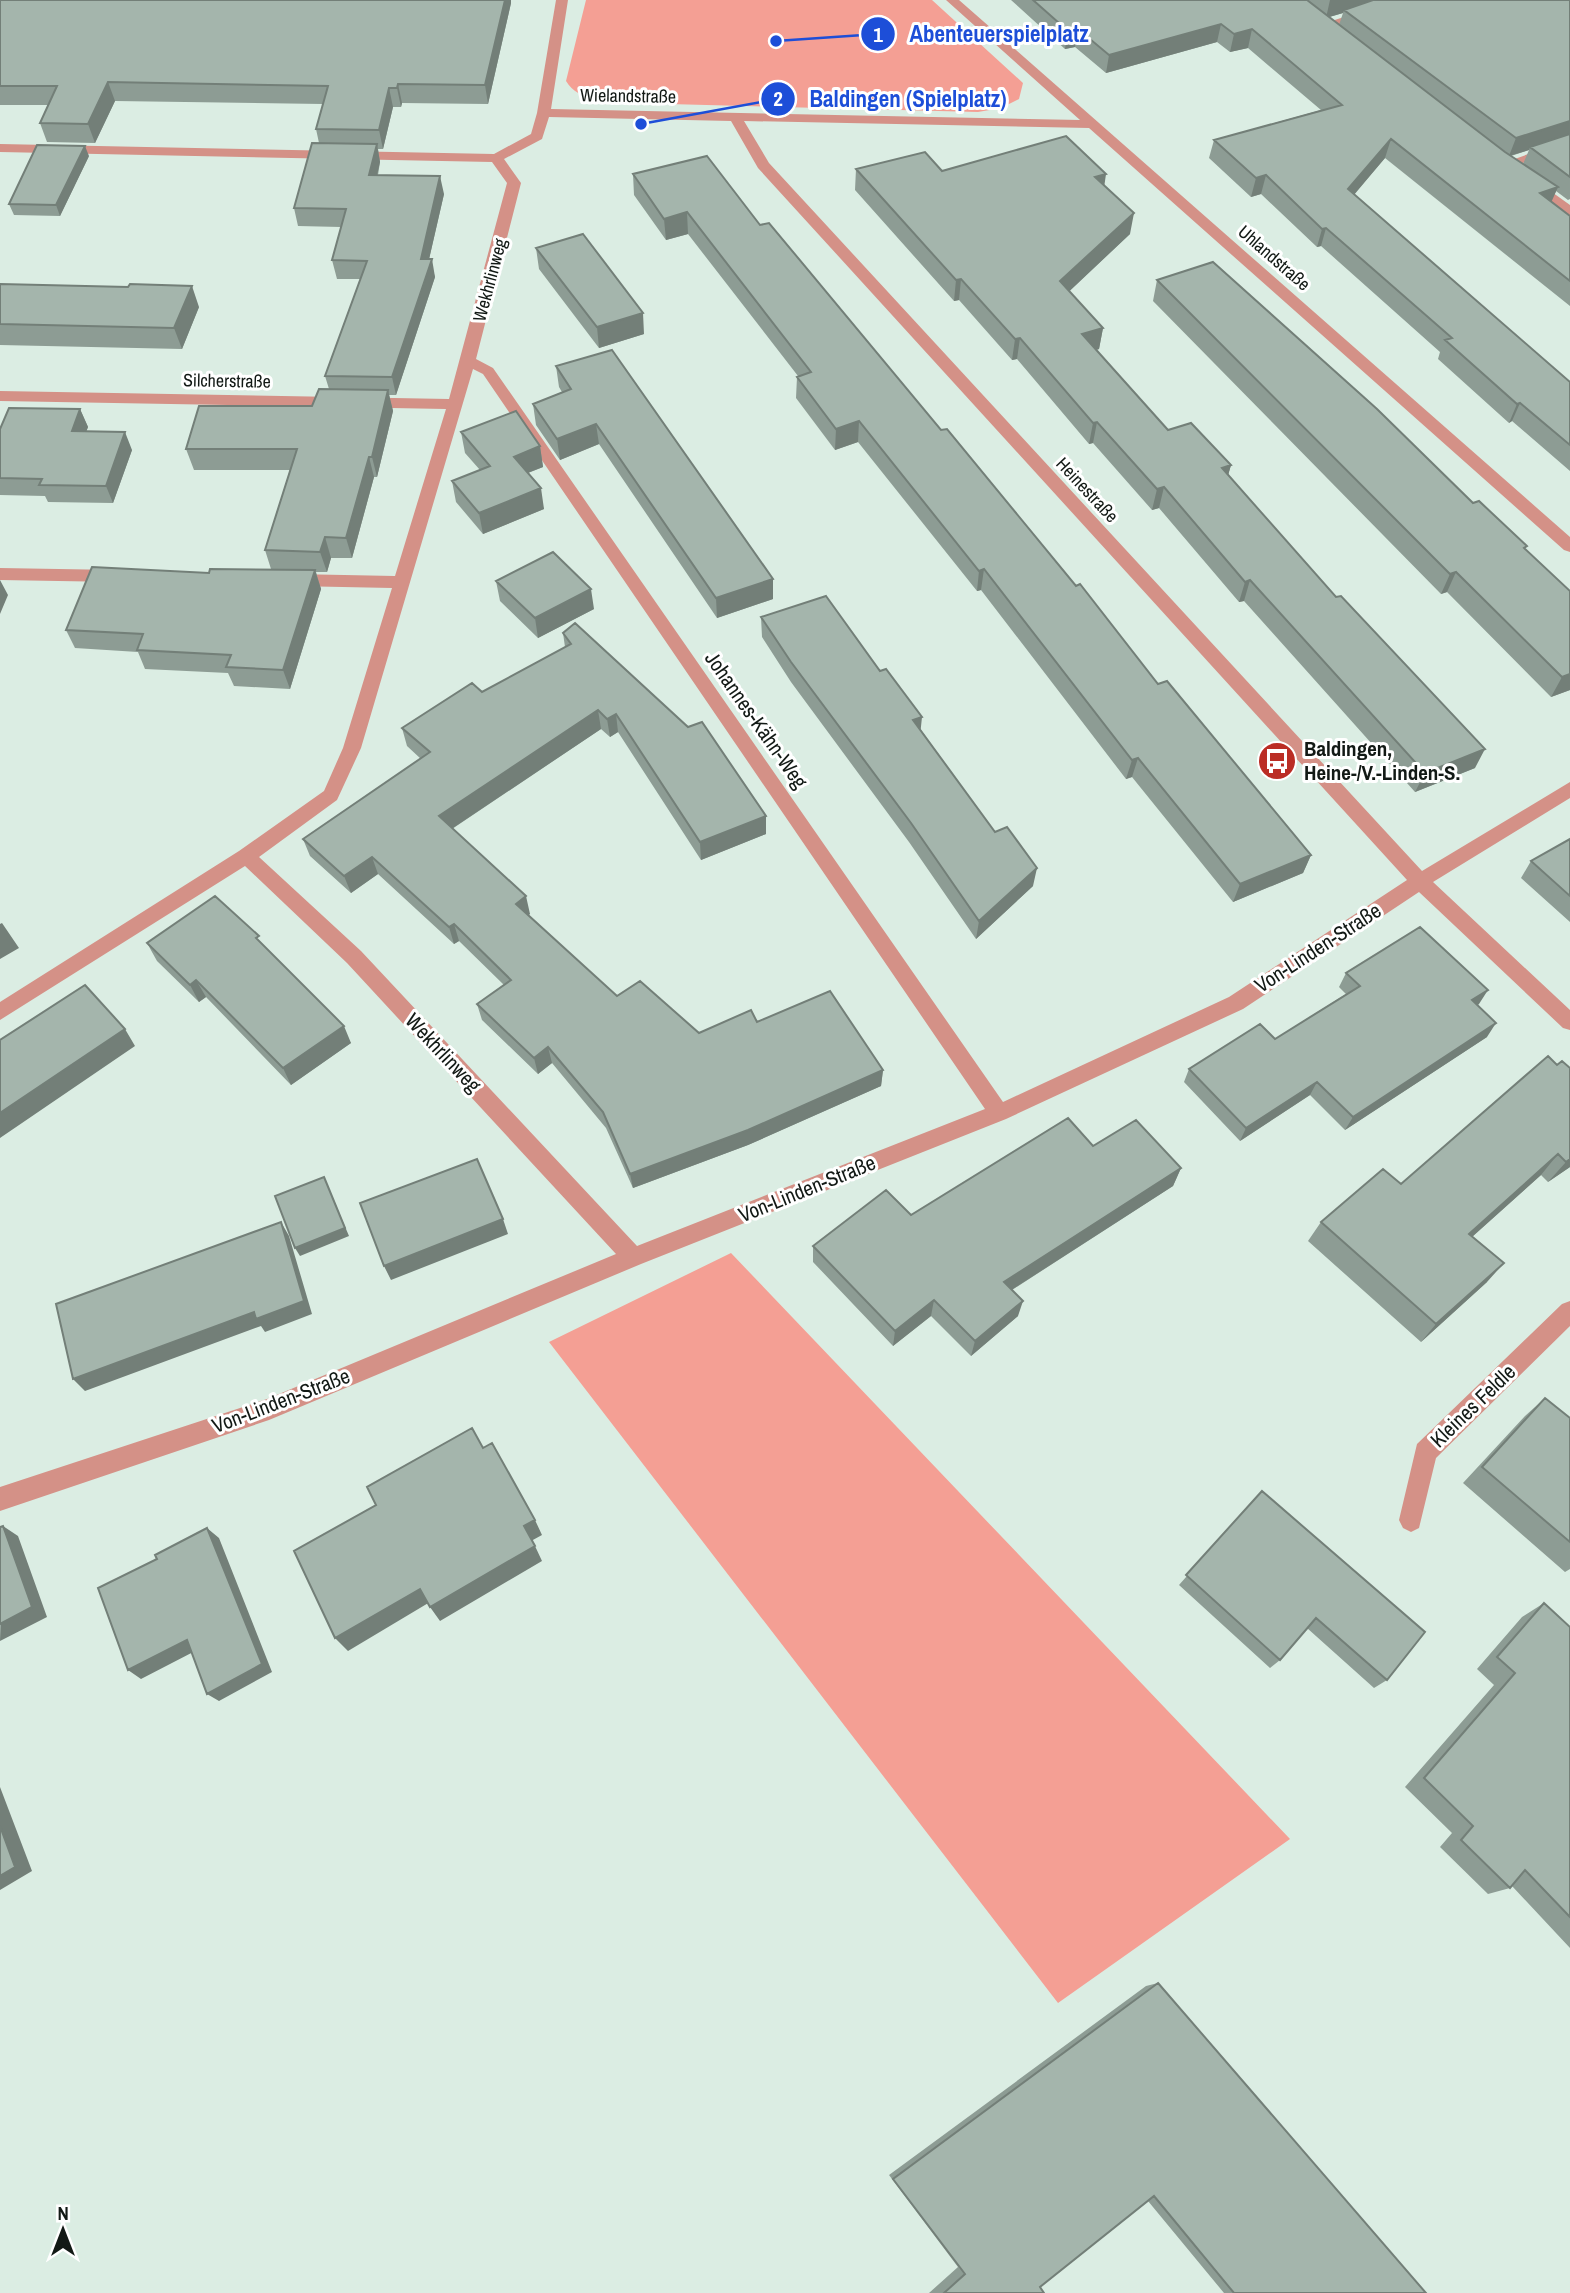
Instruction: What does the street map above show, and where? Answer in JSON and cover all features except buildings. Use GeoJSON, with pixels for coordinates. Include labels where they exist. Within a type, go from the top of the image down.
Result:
{"type":"FeatureCollection","features":[{"type":"Feature","properties":{"kind":"street"},"geometry":{"type":"LineString","coordinates":[[0,148],[496,158],[537,136],[544,113],[562,0]]}},
{"type":"Feature","properties":{"kind":"street","name":"Uhlandstraße"},"geometry":{"type":"LineString","coordinates":[[952,0],[1089,124],[1211,227],[1570,546]]}},
{"type":"Feature","properties":{"kind":"street"},"geometry":{"type":"LineString","coordinates":[[1323,26],[1409,0]]}},
{"type":"Feature","properties":{"kind":"street","name":"Wielandstraße"},"geometry":{"type":"LineString","coordinates":[[544,113],[1089,124]]}},
{"type":"Feature","properties":{"kind":"street","name":"Heinestraße"},"geometry":{"type":"LineString","coordinates":[[736,118],[763,165],[1420,881]]}},
{"type":"Feature","properties":{"kind":"street"},"geometry":{"type":"LineString","coordinates":[[1570,143],[1500,161],[1570,212]]}},
{"type":"Feature","properties":{"kind":"street","name":"Wekhrlinweg"},"geometry":{"type":"LineString","coordinates":[[0,1012],[246,856],[331,794],[352,748],[468,361],[514,183],[496,158]]}},
{"type":"Feature","properties":{"kind":"street","name":"Johannes-Kähn-Weg"},"geometry":{"type":"LineString","coordinates":[[468,361],[488,371],[999,1114]]}},
{"type":"Feature","properties":{"kind":"street","name":"Silcherstraße"},"geometry":{"type":"LineString","coordinates":[[0,396],[454,404]]}},
{"type":"Feature","properties":{"kind":"street"},"geometry":{"type":"LineString","coordinates":[[0,574],[138,577]]}},
{"type":"Feature","properties":{"kind":"street"},"geometry":{"type":"LineString","coordinates":[[277,580],[401,583]]}},
{"type":"Feature","properties":{"kind":"street","name":"Von-Linden-Straße"},"geometry":{"type":"LineString","coordinates":[[0,1499],[269,1409],[633,1257],[999,1114],[1236,1003],[1420,881],[1570,789]]}},
{"type":"Feature","properties":{"kind":"street","name":"Wekhrlinweg"},"geometry":{"type":"LineString","coordinates":[[246,856],[354,957],[633,1257]]}},
{"type":"Feature","properties":{"kind":"street"},"geometry":{"type":"LineString","coordinates":[[1420,881],[1570,1022]]}},
{"type":"Feature","properties":{"kind":"street","name":"Kleines Feldle"},"geometry":{"type":"LineString","coordinates":[[1411,1520],[1425,1452],[1570,1311]]}},
{"type":"Feature","properties":{"kind":"shaded area"},"geometry":{"type":"Polygon","coordinates":[[[586,0],[932,0],[1023,83],[1019,99],[1001,108],[978,112],[603,101],[578,93],[566,81],[586,0]]]}},
{"type":"Feature","properties":{"kind":"shaded area"},"geometry":{"type":"Polygon","coordinates":[[[731,1253],[1290,1839],[1058,2003],[549,1342],[731,1253]]]}},
{"type":"Feature","properties":{"kind":"place","name":"Abenteuerspielplatz"},"geometry":{"type":"Point","coordinates":[776,41]}},
{"type":"Feature","properties":{"kind":"place","name":"Baldingen (Spielplatz)"},"geometry":{"type":"Point","coordinates":[641,124]}},
{"type":"Feature","properties":{"kind":"place","name":"Baldingen, Heine-/V.-Linden-S."},"geometry":{"type":"Point","coordinates":[1277,761]}}]}
